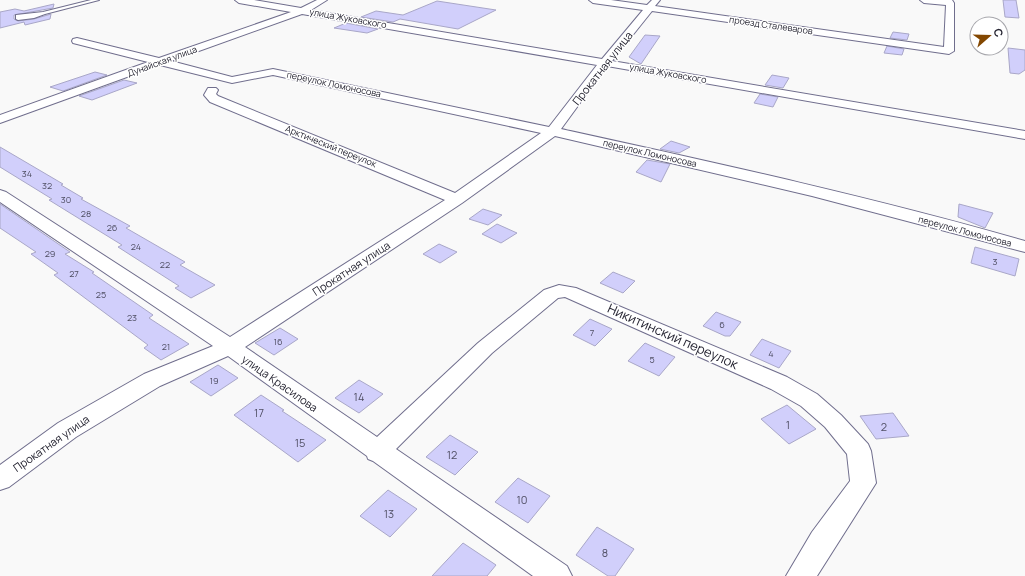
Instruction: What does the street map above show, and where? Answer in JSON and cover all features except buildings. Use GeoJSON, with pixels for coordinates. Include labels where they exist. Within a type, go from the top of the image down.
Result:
{"type":"FeatureCollection","features":[{"type":"Feature","properties":{"kind":"street","name":"улица Жуковского"},"geometry":{"type":"LineString","coordinates":[[239,0],[1025,135]]}},
{"type":"Feature","properties":{"kind":"street","name":"Дунайская улица"},"geometry":{"type":"LineString","coordinates":[[0,119],[304,10],[323,0]]}},
{"type":"Feature","properties":{"kind":"street","name":"проезд Сталеваров"},"geometry":{"type":"LineString","coordinates":[[593,0],[653,4],[949,50],[949,1]]}},
{"type":"Feature","properties":{"kind":"street"},"geometry":{"type":"LineString","coordinates":[[924,0],[949,1]]}},
{"type":"Feature","properties":{"kind":"street","name":"Прокатная улица"},"geometry":{"type":"LineString","coordinates":[[0,479],[67,430],[145,384],[230,347],[456,200],[553,131],[605,62],[653,4]]}},
{"type":"Feature","properties":{"kind":"street"},"geometry":{"type":"LineString","coordinates":[[77,41],[161,62]]}},
{"type":"Feature","properties":{"kind":"street","name":"переулок Ломоносова"},"geometry":{"type":"LineString","coordinates":[[161,62],[232,80],[273,72],[553,131],[691,162],[976,232],[1025,247]]}},
{"type":"Feature","properties":{"kind":"street","name":"Арктический переулок"},"geometry":{"type":"LineString","coordinates":[[212,90],[210,95],[214,99],[442,192],[456,200]]}},
{"type":"Feature","properties":{"kind":"street","name":"улица Красилова"},"geometry":{"type":"LineString","coordinates":[[0,195],[230,347],[557,576]]}},
{"type":"Feature","properties":{"kind":"street","name":"Никитинский переулок"},"geometry":{"type":"LineString","coordinates":[[378,452],[485,348],[550,294],[560,291],[569,292],[778,383],[814,404],[833,421],[859,451],[863,483],[822,540],[801,576]]}},
{"type":"Feature","properties":{"kind":"lane"},"geometry":{"type":"LineString","coordinates":[[43,13],[97,0]]}}]}
